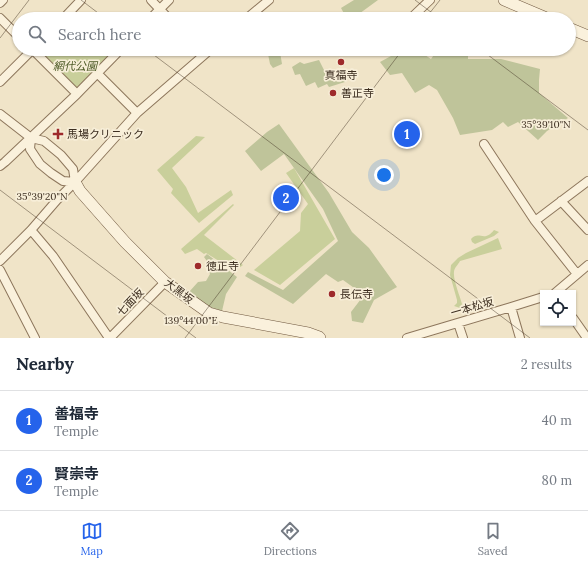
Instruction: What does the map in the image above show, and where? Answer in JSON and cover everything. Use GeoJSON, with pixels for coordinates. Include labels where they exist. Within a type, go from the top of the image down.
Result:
{"type":"FeatureCollection","features":[{"type":"Feature","properties":{"kind":"street"},"geometry":{"type":"LineString","coordinates":[[0,3],[3,0]]}},
{"type":"Feature","properties":{"kind":"street"},"geometry":{"type":"LineString","coordinates":[[70,12],[81,0]]}},
{"type":"Feature","properties":{"kind":"street"},"geometry":{"type":"LineString","coordinates":[[151,0],[163,12]]}},
{"type":"Feature","properties":{"kind":"street"},"geometry":{"type":"LineString","coordinates":[[157,12],[169,0]]}},
{"type":"Feature","properties":{"kind":"street"},"geometry":{"type":"LineString","coordinates":[[254,12],[269,0]]}},
{"type":"Feature","properties":{"kind":"street"},"geometry":{"type":"LineString","coordinates":[[417,12],[430,0]]}},
{"type":"Feature","properties":{"kind":"street"},"geometry":{"type":"LineString","coordinates":[[504,0],[532,12]]}},
{"type":"Feature","properties":{"kind":"street"},"geometry":{"type":"LineString","coordinates":[[0,18],[12,30]]}},
{"type":"Feature","properties":{"kind":"street"},"geometry":{"type":"LineString","coordinates":[[576,31],[588,36]]}},
{"type":"Feature","properties":{"kind":"street"},"geometry":{"type":"LineString","coordinates":[[0,82],[25,56]]}},
{"type":"Feature","properties":{"kind":"street"},"geometry":{"type":"LineString","coordinates":[[39,56],[77,94]]}},
{"type":"Feature","properties":{"kind":"street"},"geometry":{"type":"LineString","coordinates":[[0,166],[77,94],[98,73],[112,56]]}},
{"type":"Feature","properties":{"kind":"street"},"geometry":{"type":"LineString","coordinates":[[0,260],[31,230],[137,113],[203,56]]}},
{"type":"Feature","properties":{"kind":"street"},"geometry":{"type":"LineString","coordinates":[[98,73],[137,113]]}},
{"type":"Feature","properties":{"kind":"street"},"geometry":{"type":"LineString","coordinates":[[0,114],[31,138],[44,141],[62,155],[73,169],[75,182]]}},
{"type":"Feature","properties":{"kind":"street"},"geometry":{"type":"LineString","coordinates":[[31,138],[30,149],[40,164],[62,181],[75,182]]}},
{"type":"Feature","properties":{"kind":"street"},"geometry":{"type":"LineString","coordinates":[[484,144],[535,221],[577,274]]}},
{"type":"Feature","properties":{"kind":"street"},"geometry":{"type":"LineString","coordinates":[[535,221],[588,181]]}},
{"type":"Feature","properties":{"kind":"street","name":"大黒坂"},"geometry":{"type":"LineString","coordinates":[[75,182],[80,191],[125,242],[165,282],[209,313],[308,333],[320,338]]}},
{"type":"Feature","properties":{"kind":"street"},"geometry":{"type":"LineString","coordinates":[[561,201],[588,230]]}},
{"type":"Feature","properties":{"kind":"street"},"geometry":{"type":"LineString","coordinates":[[31,230],[53,256],[110,338]]}},
{"type":"Feature","properties":{"kind":"street"},"geometry":{"type":"LineString","coordinates":[[558,290],[588,265]]}},
{"type":"Feature","properties":{"kind":"street"},"geometry":{"type":"LineString","coordinates":[[0,270],[35,338]]}},
{"type":"Feature","properties":{"kind":"street","name":"七面坂"},"geometry":{"type":"LineString","coordinates":[[110,338],[165,282]]}},
{"type":"Feature","properties":{"kind":"street","name":"一本松坂"},"geometry":{"type":"LineString","coordinates":[[407,338],[511,308],[540,298]]}},
{"type":"Feature","properties":{"kind":"street"},"geometry":{"type":"LineString","coordinates":[[511,308],[520,338]]}},
{"type":"Feature","properties":{"kind":"street"},"geometry":{"type":"LineString","coordinates":[[576,322],[587,338]]}},
{"type":"Feature","properties":{"kind":"street"},"geometry":{"type":"LineString","coordinates":[[458,323],[463,338]]}},
{"type":"Feature","properties":{"kind":"green space"},"geometry":{"type":"Polygon","coordinates":[[[354,0],[378,0],[362,12],[343,12],[341,8],[354,0]]]}},
{"type":"Feature","properties":{"kind":"green space","name":"網代公園"},"geometry":{"type":"Polygon","coordinates":[[[43,56],[109,56],[79,88],[73,88],[43,56]]]}},
{"type":"Feature","properties":{"kind":"green space"},"geometry":{"type":"Polygon","coordinates":[[[268,56],[281,56],[282,64],[273,68],[270,64],[268,56]]]}},
{"type":"Feature","properties":{"kind":"green space"},"geometry":{"type":"Polygon","coordinates":[[[391,56],[426,56],[431,59],[433,56],[468,56],[468,59],[501,59],[540,69],[539,93],[568,118],[547,131],[538,140],[518,122],[508,127],[503,122],[492,130],[460,135],[453,118],[437,90],[429,85],[415,93],[402,73],[390,75],[380,62],[391,56]]]}},
{"type":"Feature","properties":{"kind":"green space"},"geometry":{"type":"Polygon","coordinates":[[[319,60],[329,80],[342,75],[345,82],[329,87],[327,84],[318,88],[315,82],[306,86],[300,74],[295,75],[292,67],[300,62],[304,64],[319,60]]]}},
{"type":"Feature","properties":{"kind":"green space"},"geometry":{"type":"Polygon","coordinates":[[[279,124],[329,193],[352,232],[369,248],[397,287],[374,300],[363,323],[352,321],[351,312],[364,295],[343,280],[338,282],[326,274],[293,304],[245,276],[248,272],[283,290],[338,241],[323,209],[284,154],[261,171],[245,151],[279,124]]]}},
{"type":"Feature","properties":{"kind":"green space"},"geometry":{"type":"Polygon","coordinates":[[[196,136],[205,137],[172,168],[186,187],[198,213],[231,190],[233,195],[199,223],[171,193],[173,189],[157,170],[196,136]]]}},
{"type":"Feature","properties":{"kind":"green space"},"geometry":{"type":"Polygon","coordinates":[[[294,168],[335,239],[280,285],[254,270],[300,231],[301,213],[308,204],[286,173],[294,168]]]}},
{"type":"Feature","properties":{"kind":"green space"},"geometry":{"type":"Polygon","coordinates":[[[233,204],[234,205],[204,235],[243,265],[235,271],[197,249],[185,254],[181,249],[233,204]]]}},
{"type":"Feature","properties":{"kind":"green space"},"geometry":{"type":"Polygon","coordinates":[[[494,230],[499,232],[494,236],[475,244],[472,242],[471,239],[474,237],[487,236],[494,230]]]}},
{"type":"Feature","properties":{"kind":"green space"},"geometry":{"type":"Polygon","coordinates":[[[498,238],[502,249],[460,261],[455,268],[455,279],[462,304],[460,308],[454,306],[457,303],[457,300],[450,275],[451,265],[466,253],[498,238]]]}},
{"type":"Feature","properties":{"kind":"green space"},"geometry":{"type":"Polygon","coordinates":[[[207,254],[237,277],[226,294],[222,311],[206,306],[189,292],[198,282],[206,281],[210,274],[207,268],[209,264],[204,257],[207,254]]]}},
{"type":"Feature","properties":{"kind":"place","name":"真福寺"},"geometry":{"type":"Point","coordinates":[341,62]}},
{"type":"Feature","properties":{"kind":"place","name":"善正寺"},"geometry":{"type":"Point","coordinates":[333,93]}},
{"type":"Feature","properties":{"kind":"place","name":"馬場クリニック"},"geometry":{"type":"Point","coordinates":[58,134]}},
{"type":"Feature","properties":{"kind":"place","name":"善福寺"},"geometry":{"type":"Point","coordinates":[407,134]}},
{"type":"Feature","properties":{"kind":"place","name":"賢崇寺"},"geometry":{"type":"Point","coordinates":[286,198]}},
{"type":"Feature","properties":{"kind":"place","name":"徳正寺"},"geometry":{"type":"Point","coordinates":[198,266]}},
{"type":"Feature","properties":{"kind":"place","name":"長伝寺"},"geometry":{"type":"Point","coordinates":[332,294]}}]}
